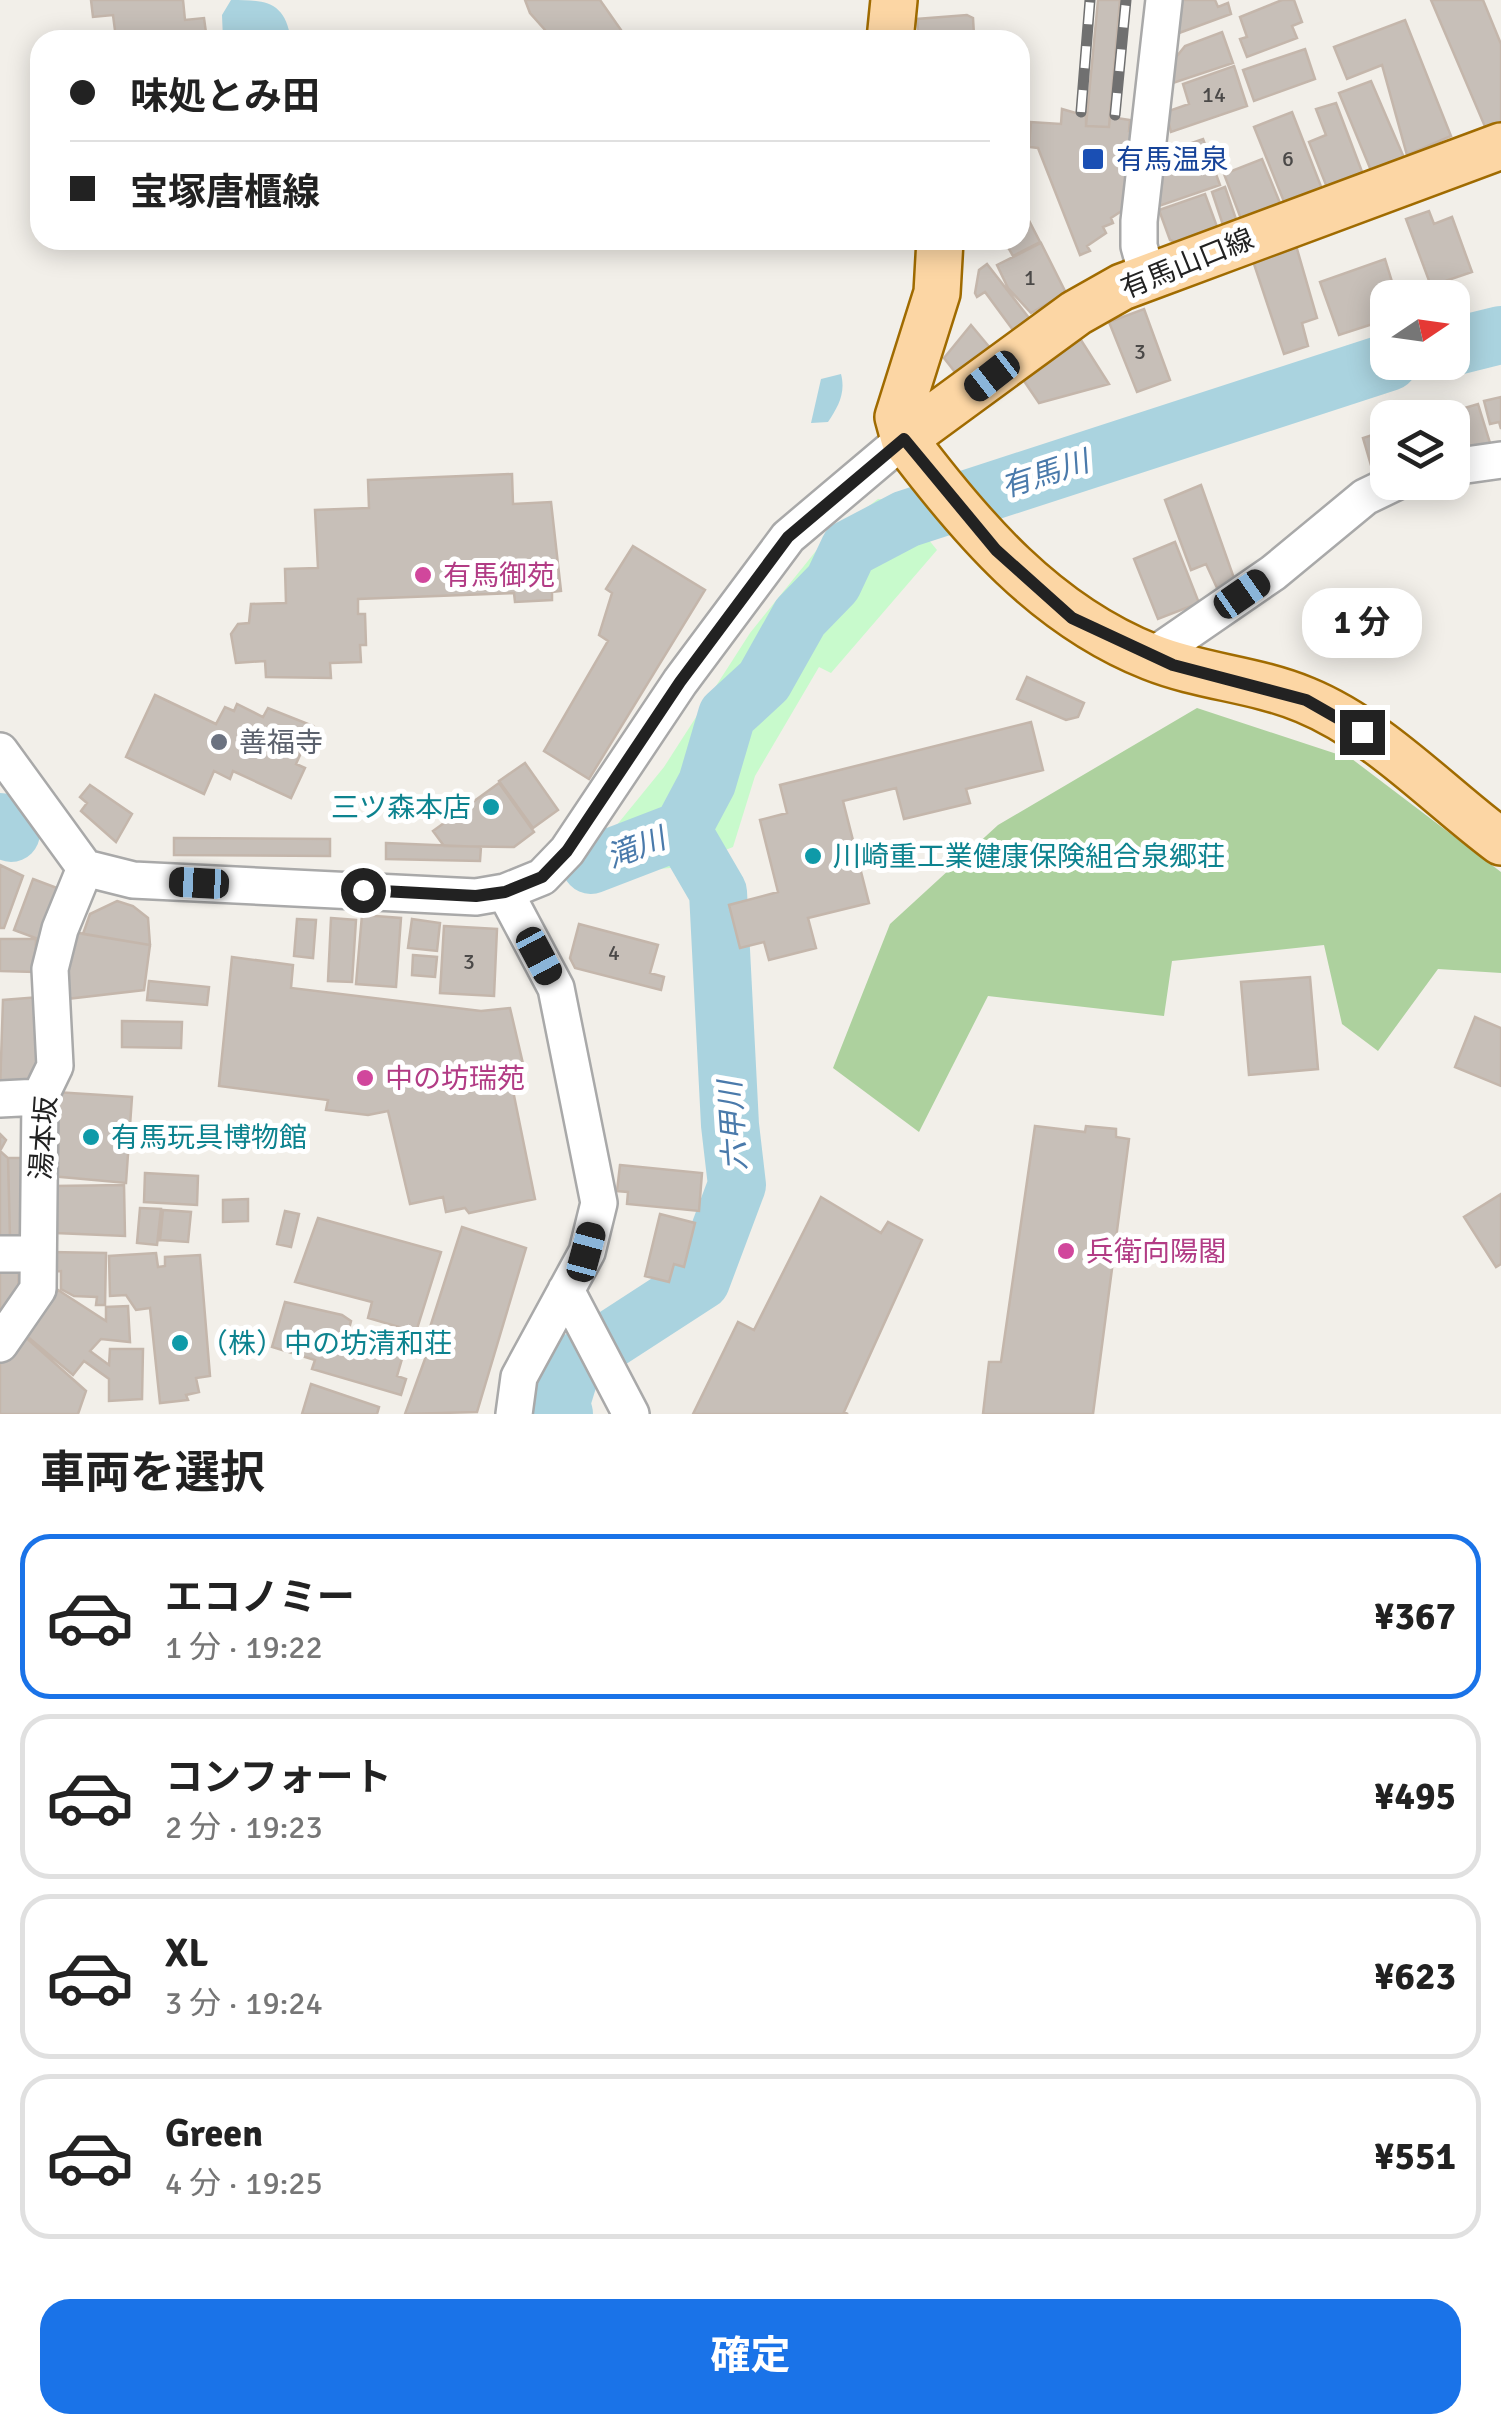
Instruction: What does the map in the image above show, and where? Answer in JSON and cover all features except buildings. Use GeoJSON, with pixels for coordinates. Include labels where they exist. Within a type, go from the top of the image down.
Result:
{"type":"FeatureCollection","features":[{"type":"Feature","properties":{"kind":"main road"},"geometry":{"type":"LineString","coordinates":[[891,30],[894,0]]}},
{"type":"Feature","properties":{"kind":"main road","name":"有馬山口線"},"geometry":{"type":"LineString","coordinates":[[904,439],[1076,313],[1146,275],[1501,146]]}},
{"type":"Feature","properties":{"kind":"main road"},"geometry":{"type":"LineString","coordinates":[[939,250],[937,294],[898,417],[904,439],[996,550],[1072,618],[1151,657],[1306,700],[1362,732],[1501,842]]}},
{"type":"Feature","properties":{"kind":"street"},"geometry":{"type":"LineString","coordinates":[[1146,275],[1139,246],[1139,221],[1164,0]]}},
{"type":"Feature","properties":{"kind":"street"},"geometry":{"type":"LineString","coordinates":[[0,750],[86,868],[133,880],[476,896],[505,892],[542,877],[567,851],[680,682],[788,537],[904,439]]}},
{"type":"Feature","properties":{"kind":"street"},"geometry":{"type":"LineString","coordinates":[[1470,464],[1501,460]]}},
{"type":"Feature","properties":{"kind":"street"},"geometry":{"type":"LineString","coordinates":[[1151,657],[1272,572],[1370,494]]}},
{"type":"Feature","properties":{"kind":"street","name":"湯本坂"},"geometry":{"type":"LineString","coordinates":[[0,1344],[38,1288],[40,1097],[55,1066],[50,969],[60,929],[86,868]]}},
{"type":"Feature","properties":{"kind":"street"},"geometry":{"type":"LineString","coordinates":[[505,892],[556,988],[600,1202],[574,1304],[518,1377],[514,1414]]}},
{"type":"Feature","properties":{"kind":"street"},"geometry":{"type":"LineString","coordinates":[[0,1100],[40,1097]]}},
{"type":"Feature","properties":{"kind":"street"},"geometry":{"type":"LineString","coordinates":[[0,1254],[37,1254]]}},
{"type":"Feature","properties":{"kind":"street"},"geometry":{"type":"LineString","coordinates":[[574,1304],[625,1403]]}},
{"type":"Feature","properties":{"kind":"green space"},"geometry":{"type":"Polygon","coordinates":[[[878,499],[897,501],[937,550],[831,673],[819,667],[755,776],[733,847],[683,867],[609,873],[603,842],[664,767],[750,633],[824,541],[878,499]]]}},
{"type":"Feature","properties":{"kind":"green space"},"geometry":{"type":"Polygon","coordinates":[[[1197,708],[1352,759],[1501,872],[1501,973],[1438,969],[1378,1051],[1342,1024],[1324,945],[1172,961],[1164,1016],[988,996],[919,1132],[833,1068],[890,924],[998,825],[1197,708]]]}},
{"type":"Feature","properties":{"kind":"water"},"geometry":{"type":"Polygon","coordinates":[[[231,0],[264,2],[279,10],[289,30],[223,30],[222,15],[231,0]]]}},
{"type":"Feature","properties":{"kind":"water"},"geometry":{"type":"Polygon","coordinates":[[[841,374],[842,394],[832,416],[828,422],[811,423],[821,379],[841,374]]]}},
{"type":"Feature","properties":{"kind":"waterway","name":"有馬川"},"geometry":{"type":"LineString","coordinates":[[1470,343],[1501,335]]}},
{"type":"Feature","properties":{"kind":"waterway","name":"有馬川"},"geometry":{"type":"LineString","coordinates":[[682,830],[707,783],[727,715],[764,681],[800,617],[833,583],[849,549],[906,519],[1370,368]]}},
{"type":"Feature","properties":{"kind":"waterway","name":"滝川"},"geometry":{"type":"LineString","coordinates":[[0,822],[11,833]]}},
{"type":"Feature","properties":{"kind":"waterway","name":"滝川"},"geometry":{"type":"LineString","coordinates":[[591,865],[682,830]]}},
{"type":"Feature","properties":{"kind":"waterway","name":"六甲川"},"geometry":{"type":"LineString","coordinates":[[564,1414],[561,1403],[573,1364],[701,1281],[737,1185],[730,1125],[718,892],[682,830]]}},
{"type":"Feature","properties":{"kind":"railway"},"geometry":{"type":"LineString","coordinates":[[1081,112],[1090,0]]}},
{"type":"Feature","properties":{"kind":"railway"},"geometry":{"type":"LineString","coordinates":[[1115,115],[1126,0]]}},
{"type":"Feature","properties":{"kind":"place","name":"有馬温泉"},"geometry":{"type":"Point","coordinates":[1093,159]}},
{"type":"Feature","properties":{"kind":"place","name":"有馬御苑"},"geometry":{"type":"Point","coordinates":[423,575]}},
{"type":"Feature","properties":{"kind":"place","name":"善福寺"},"geometry":{"type":"Point","coordinates":[219,742]}},
{"type":"Feature","properties":{"kind":"place","name":"三ツ森本店"},"geometry":{"type":"Point","coordinates":[491,807]}},
{"type":"Feature","properties":{"kind":"place","name":"川崎重工業健康保険組合泉郷荘"},"geometry":{"type":"Point","coordinates":[813,856]}},
{"type":"Feature","properties":{"kind":"place","name":"中の坊瑞苑"},"geometry":{"type":"Point","coordinates":[365,1078]}},
{"type":"Feature","properties":{"kind":"place","name":"有馬玩具博物館"},"geometry":{"type":"Point","coordinates":[91,1137]}},
{"type":"Feature","properties":{"kind":"place","name":"兵衛向陽閣"},"geometry":{"type":"Point","coordinates":[1066,1251]}},
{"type":"Feature","properties":{"kind":"place","name":"（株）中の坊清和荘"},"geometry":{"type":"Point","coordinates":[180,1343]}},
{"type":"Feature","properties":{"kind":"route"},"geometry":{"type":"LineString","coordinates":[[363,890],[476,896],[505,892],[542,877],[567,851],[680,682],[788,537],[824,502],[904,439],[996,550],[1072,618],[1173,665],[1244,680],[1306,700],[1362,732]]}}]}
